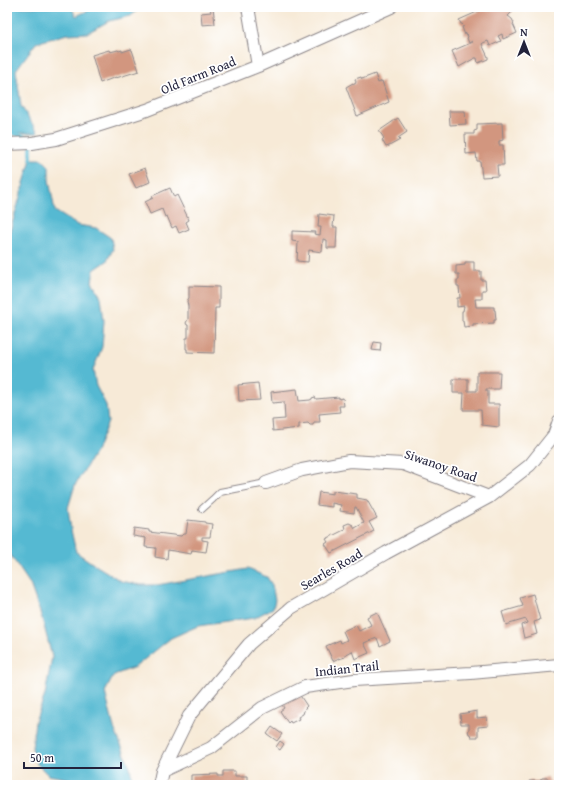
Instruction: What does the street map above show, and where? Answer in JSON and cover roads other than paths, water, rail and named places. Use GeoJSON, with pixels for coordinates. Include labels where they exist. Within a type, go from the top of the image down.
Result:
{"type":"FeatureCollection","features":[{"type":"Feature","properties":{"kind":"street"},"geometry":{"type":"LineString","coordinates":[[248,7],[258,66]]}},
{"type":"Feature","properties":{"kind":"street","name":"Old Farm Road"},"geometry":{"type":"LineString","coordinates":[[7,144],[32,143],[56,139],[148,110],[258,66],[391,7]]}},
{"type":"Feature","properties":{"kind":"street","name":"Searles Road"},"geometry":{"type":"LineString","coordinates":[[159,785],[162,771],[189,716],[249,644],[291,608],[386,553],[488,497],[530,465],[554,435],[559,421]]}},
{"type":"Feature","properties":{"kind":"street","name":"Siwanoy Road"},"geometry":{"type":"LineString","coordinates":[[266,483],[302,470],[349,461],[403,464],[488,497]]}},
{"type":"Feature","properties":{"kind":"street","name":"Indian Trail"},"geometry":{"type":"LineString","coordinates":[[162,771],[211,748],[262,708],[305,687],[354,680],[471,673],[559,665]]}},
{"type":"Feature","properties":{"kind":"lane"},"geometry":{"type":"LineString","coordinates":[[202,509],[220,492],[266,483]]}},
{"type":"Feature","properties":{"kind":"water"},"geometry":{"type":"Polygon","coordinates":[[[7,7],[71,7],[76,16],[96,7],[141,7],[131,16],[109,21],[87,33],[67,34],[36,43],[16,70],[21,106],[38,133],[7,133],[7,7]]]}},
{"type":"Feature","properties":{"kind":"water"},"geometry":{"type":"Polygon","coordinates":[[[31,159],[42,159],[49,166],[49,180],[55,211],[77,225],[96,228],[111,238],[113,249],[107,261],[94,270],[92,282],[101,297],[104,321],[102,347],[93,370],[96,386],[106,405],[108,422],[97,449],[75,485],[68,508],[76,552],[121,581],[141,585],[157,585],[248,569],[267,577],[272,585],[275,600],[273,608],[254,618],[198,626],[171,638],[135,667],[114,675],[105,692],[114,728],[130,767],[133,785],[77,785],[70,779],[48,775],[37,764],[32,748],[35,721],[45,695],[52,657],[42,618],[30,584],[7,550],[7,377],[10,366],[7,252],[8,238],[31,159]]]}},
{"type":"Feature","properties":{"kind":"waterway"},"geometry":{"type":"LineString","coordinates":[[13,133],[30,139]]}},
{"type":"Feature","properties":{"kind":"waterway"},"geometry":{"type":"LineString","coordinates":[[31,144],[31,159]]}}]}
